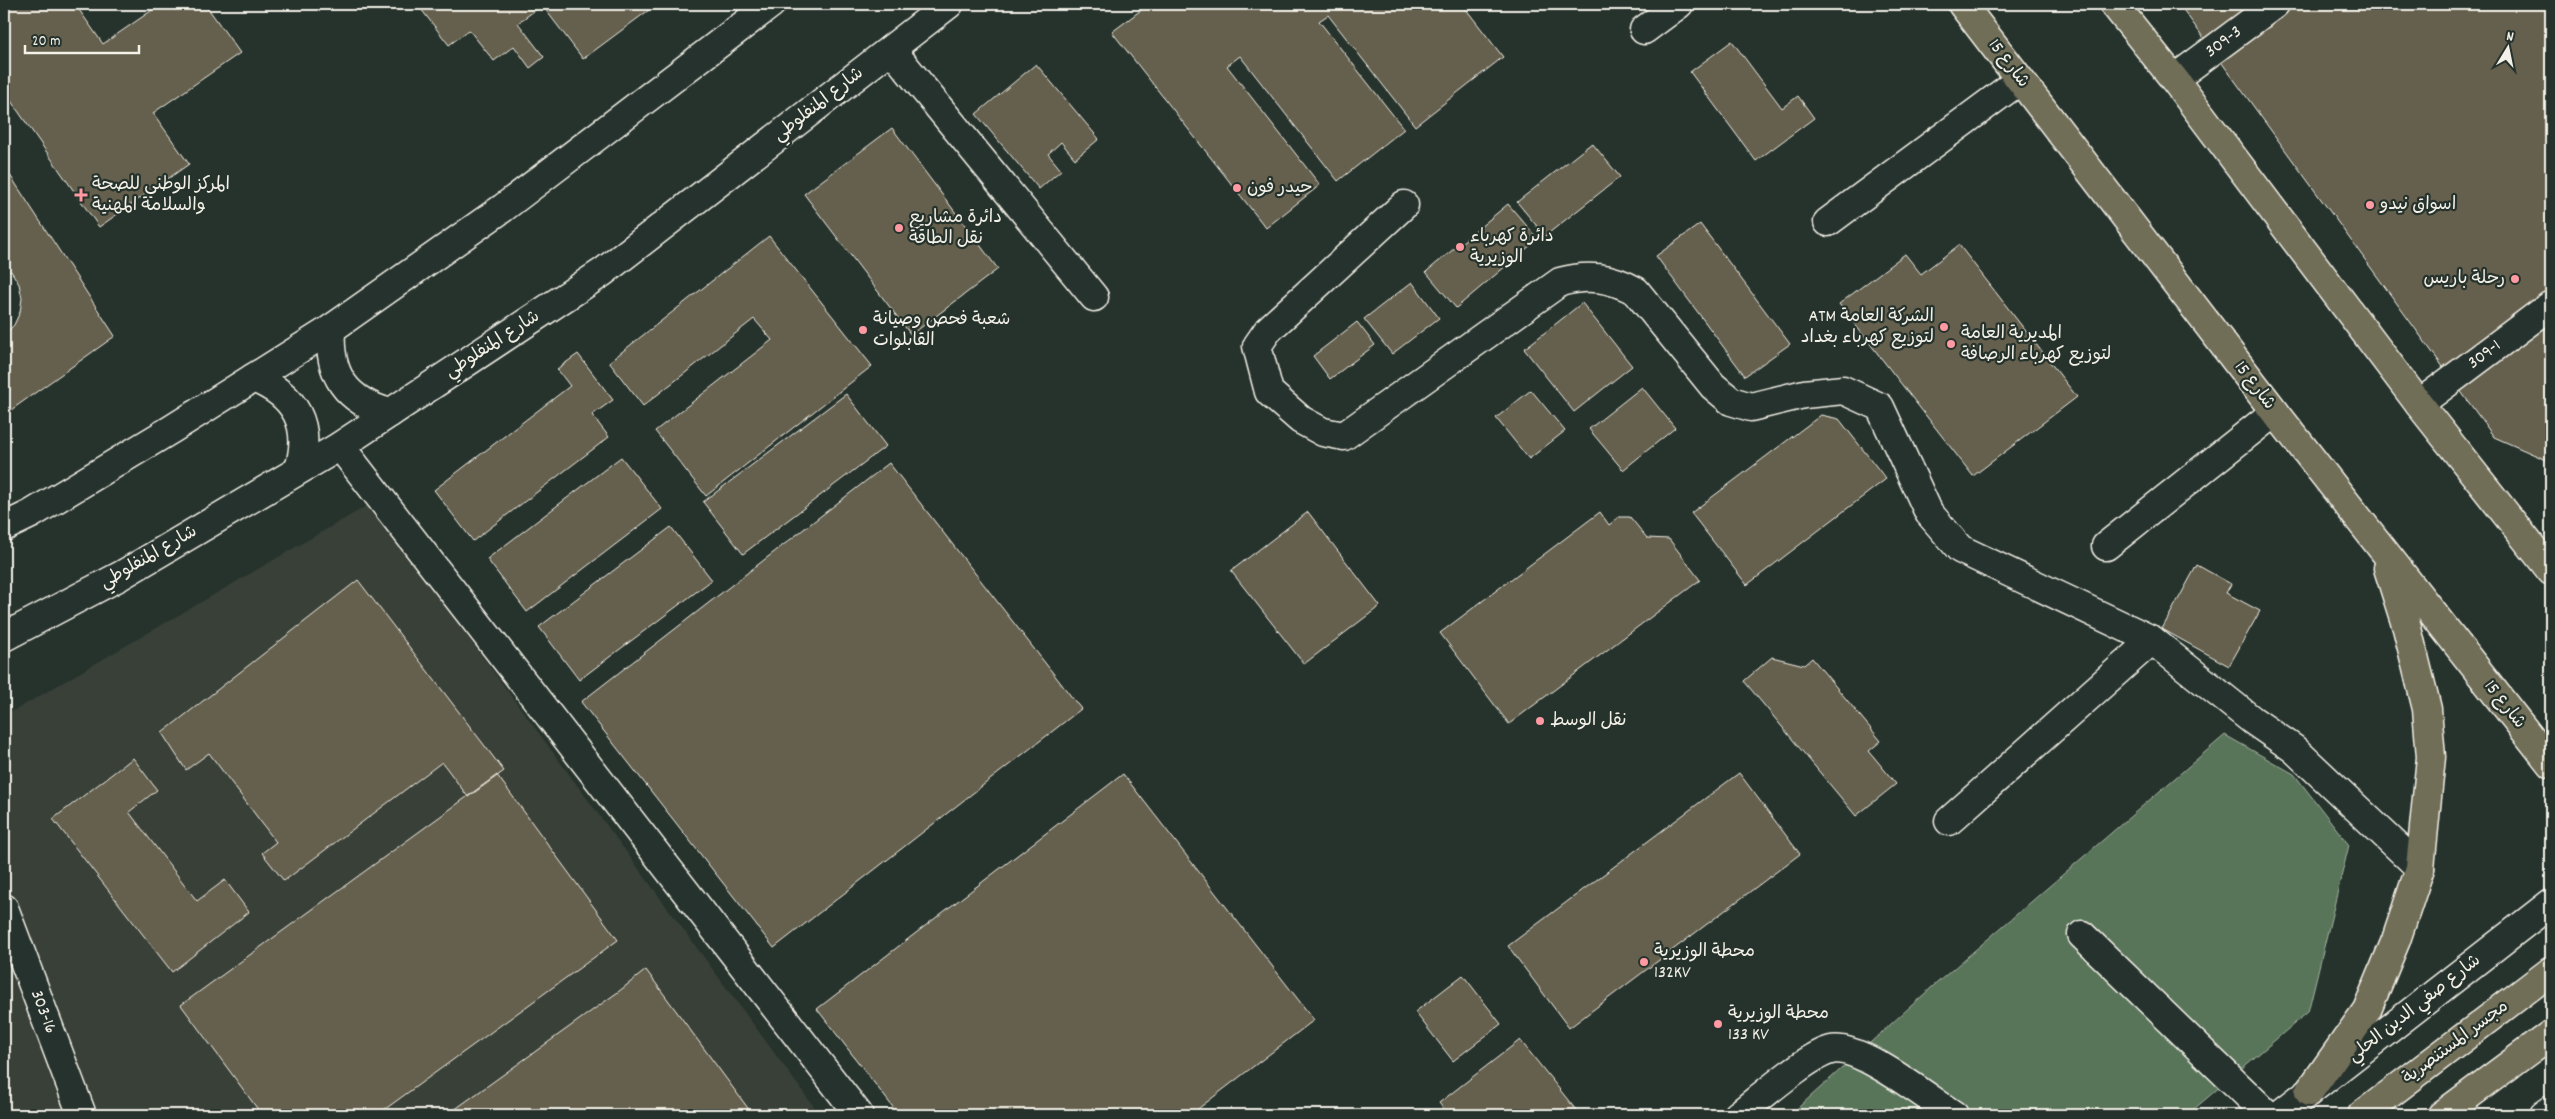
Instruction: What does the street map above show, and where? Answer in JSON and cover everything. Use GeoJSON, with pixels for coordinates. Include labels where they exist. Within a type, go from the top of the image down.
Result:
{"type":"FeatureCollection","features":[{"type":"Feature","properties":{"kind":"main road","name":"شارع 15"},"geometry":{"type":"LineString","coordinates":[[1962,4],[2275,412],[2551,764]]}},
{"type":"Feature","properties":{"kind":"main road"},"geometry":{"type":"LineString","coordinates":[[2114,4],[2174,79],[2419,404],[2481,480],[2551,571]]}},
{"type":"Feature","properties":{"kind":"main road"},"geometry":{"type":"LineString","coordinates":[[2481,480],[2537,530],[2551,536]]}},
{"type":"Feature","properties":{"kind":"main road"},"geometry":{"type":"LineString","coordinates":[[2309,1092],[2367,1010],[2396,940],[2420,868],[2431,757],[2427,709],[2407,628],[2382,550]]}},
{"type":"Feature","properties":{"kind":"main road","name":"مجسر المستنصرية"},"geometry":{"type":"LineString","coordinates":[[2362,1115],[2551,971]]}},
{"type":"Feature","properties":{"kind":"main road"},"geometry":{"type":"LineString","coordinates":[[2442,1115],[2551,1034]]}},
{"type":"Feature","properties":{"kind":"street"},"geometry":{"type":"LineString","coordinates":[[4,527],[31,514],[331,329],[503,208],[771,4]]}},
{"type":"Feature","properties":{"kind":"street","name":"شارع المنفلوطي"},"geometry":{"type":"LineString","coordinates":[[4,637],[120,576],[340,446],[603,272],[949,4]]}},
{"type":"Feature","properties":{"kind":"street"},"geometry":{"type":"LineString","coordinates":[[1644,30],[1679,4]]}},
{"type":"Feature","properties":{"kind":"street","name":"309-3"},"geometry":{"type":"LineString","coordinates":[[2174,79],[2275,4]]}},
{"type":"Feature","properties":{"kind":"street"},"geometry":{"type":"LineString","coordinates":[[891,49],[1094,297]]}},
{"type":"Feature","properties":{"kind":"street"},"geometry":{"type":"LineString","coordinates":[[1828,222],[2020,80]]}},
{"type":"Feature","properties":{"kind":"street"},"geometry":{"type":"LineString","coordinates":[[1404,205],[1268,330],[1257,346],[1269,392],[1301,420],[1323,432],[1344,436],[1560,282],[1582,276],[1624,284],[1636,291],[1713,386],[1731,401],[1751,407],[1804,394],[1844,390],[1880,407],[1929,513],[1960,549],[2152,640],[2252,720],[2294,749],[2420,868]]}},
{"type":"Feature","properties":{"kind":"street","name":"309-1"},"geometry":{"type":"LineString","coordinates":[[2419,404],[2551,305]]}},
{"type":"Feature","properties":{"kind":"street"},"geometry":{"type":"LineString","coordinates":[[331,329],[330,348],[334,367],[343,384],[356,398],[372,408],[390,413]]}},
{"type":"Feature","properties":{"kind":"street"},"geometry":{"type":"LineString","coordinates":[[253,378],[271,386],[286,398],[298,413],[304,432],[304,451],[299,469]]}},
{"type":"Feature","properties":{"kind":"street"},"geometry":{"type":"LineString","coordinates":[[2106,546],[2275,412]]}},
{"type":"Feature","properties":{"kind":"street"},"geometry":{"type":"LineString","coordinates":[[340,446],[859,1115]]}},
{"type":"Feature","properties":{"kind":"street"},"geometry":{"type":"LineString","coordinates":[[1949,821],[2152,640]]}},
{"type":"Feature","properties":{"kind":"street","name":"شارع صفي الدين الحلي"},"geometry":{"type":"LineString","coordinates":[[2279,1115],[2551,903]]}},
{"type":"Feature","properties":{"kind":"street","name":"303-16"},"geometry":{"type":"LineString","coordinates":[[4,908],[82,1115]]}},
{"type":"Feature","properties":{"kind":"street"},"geometry":{"type":"LineString","coordinates":[[2082,935],[2268,1115]]}},
{"type":"Feature","properties":{"kind":"street"},"geometry":{"type":"LineString","coordinates":[[1738,1115],[1816,1056],[1832,1050],[1845,1048],[1872,1061],[1954,1115]]}},
{"type":"Feature","properties":{"kind":"street"},"geometry":{"type":"LineString","coordinates":[[2544,1115],[2551,1110]]}},
{"type":"Feature","properties":{"kind":"shaded area"},"geometry":{"type":"Polygon","coordinates":[[[370,504],[820,1115],[4,1115],[4,714],[17,709],[370,504]]]}},
{"type":"Feature","properties":{"kind":"green space"},"geometry":{"type":"Polygon","coordinates":[[[2225,735],[2294,774],[2349,845],[2308,1012],[2187,1115],[1790,1115],[1931,988],[2225,735]]]}},
{"type":"Feature","properties":{"kind":"building"},"geometry":{"type":"Polygon","coordinates":[[[4,4],[75,4],[103,44],[161,4],[205,4],[240,53],[153,113],[189,164],[99,227],[4,91],[4,4]]]}},
{"type":"Feature","properties":{"kind":"building"},"geometry":{"type":"Polygon","coordinates":[[[417,4],[657,4],[583,59],[542,5],[518,23],[544,57],[530,68],[514,46],[494,61],[469,30],[449,45],[417,4]]]}},
{"type":"Feature","properties":{"kind":"building"},"geometry":{"type":"Polygon","coordinates":[[[1149,4],[1462,4],[1503,57],[1415,126],[1328,15],[1319,21],[1404,129],[1338,181],[1240,56],[1227,66],[1320,185],[1266,228],[1112,32],[1149,4]]]}},
{"type":"Feature","properties":{"kind":"building"},"geometry":{"type":"Polygon","coordinates":[[[2179,4],[2551,4],[2551,462],[2494,437],[2179,4]]]}},
{"type":"Feature","properties":{"kind":"building"},"geometry":{"type":"Polygon","coordinates":[[[1732,41],[1782,108],[1798,96],[1814,118],[1756,161],[1690,72],[1732,41]]]}},
{"type":"Feature","properties":{"kind":"building"},"geometry":{"type":"Polygon","coordinates":[[[1036,64],[1099,139],[1075,159],[1061,142],[1048,154],[1061,170],[1039,189],[976,114],[1036,64]]]}},
{"type":"Feature","properties":{"kind":"building"},"geometry":{"type":"Polygon","coordinates":[[[892,128],[998,269],[911,335],[804,194],[892,128]]]}},
{"type":"Feature","properties":{"kind":"building"},"geometry":{"type":"Polygon","coordinates":[[[1592,143],[1620,177],[1545,236],[1517,202],[1592,143]]]}},
{"type":"Feature","properties":{"kind":"building"},"geometry":{"type":"Polygon","coordinates":[[[4,166],[115,336],[4,415],[4,335],[14,325],[20,312],[22,298],[19,284],[11,271],[4,274],[4,166]]]}},
{"type":"Feature","properties":{"kind":"building"},"geometry":{"type":"Polygon","coordinates":[[[1508,204],[1538,239],[1456,308],[1426,272],[1508,204]]]}},
{"type":"Feature","properties":{"kind":"building"},"geometry":{"type":"Polygon","coordinates":[[[1700,224],[1790,344],[1745,376],[1656,256],[1700,224]]]}},
{"type":"Feature","properties":{"kind":"building"},"geometry":{"type":"Polygon","coordinates":[[[769,236],[872,366],[706,496],[655,431],[772,340],[754,319],[643,406],[609,362],[769,236]]]}},
{"type":"Feature","properties":{"kind":"building"},"geometry":{"type":"Polygon","coordinates":[[[1959,245],[2077,397],[1973,476],[1839,304],[1905,254],[1921,274],[1959,245]]]}},
{"type":"Feature","properties":{"kind":"building"},"geometry":{"type":"Polygon","coordinates":[[[1412,282],[1439,318],[1392,354],[1364,319],[1412,282]]]}},
{"type":"Feature","properties":{"kind":"building"},"geometry":{"type":"Polygon","coordinates":[[[1582,303],[1632,366],[1574,412],[1524,349],[1582,303]]]}},
{"type":"Feature","properties":{"kind":"building"},"geometry":{"type":"Polygon","coordinates":[[[1357,322],[1375,345],[1330,379],[1313,356],[1357,322]]]}},
{"type":"Feature","properties":{"kind":"building"},"geometry":{"type":"Polygon","coordinates":[[[578,354],[613,400],[592,415],[609,437],[473,541],[434,490],[570,386],[557,369],[578,354]]]}},
{"type":"Feature","properties":{"kind":"building"},"geometry":{"type":"Polygon","coordinates":[[[1642,387],[1675,428],[1623,470],[1589,429],[1642,387]]]}},
{"type":"Feature","properties":{"kind":"building"},"geometry":{"type":"Polygon","coordinates":[[[1531,390],[1565,431],[1529,459],[1496,418],[1531,390]]]}},
{"type":"Feature","properties":{"kind":"building"},"geometry":{"type":"Polygon","coordinates":[[[846,394],[886,446],[743,554],[703,502],[846,394]]]}},
{"type":"Feature","properties":{"kind":"building"},"geometry":{"type":"Polygon","coordinates":[[[1821,415],[1839,419],[1886,479],[1747,585],[1691,513],[1821,415]]]}},
{"type":"Feature","properties":{"kind":"building"},"geometry":{"type":"Polygon","coordinates":[[[621,457],[662,509],[527,612],[487,559],[621,457]]]}},
{"type":"Feature","properties":{"kind":"building"},"geometry":{"type":"Polygon","coordinates":[[[889,463],[1081,709],[774,948],[581,702],[889,463]]]}},
{"type":"Feature","properties":{"kind":"building"},"geometry":{"type":"Polygon","coordinates":[[[1308,512],[1380,606],[1304,664],[1231,571],[1308,512]]]}},
{"type":"Feature","properties":{"kind":"building"},"geometry":{"type":"Polygon","coordinates":[[[1600,512],[1609,525],[1619,517],[1630,517],[1647,538],[1669,539],[1700,580],[1509,724],[1440,633],[1600,512]]]}},
{"type":"Feature","properties":{"kind":"building"},"geometry":{"type":"Polygon","coordinates":[[[671,527],[712,580],[579,680],[539,627],[671,527]]]}},
{"type":"Feature","properties":{"kind":"building"},"geometry":{"type":"Polygon","coordinates":[[[2197,565],[2231,584],[2226,593],[2260,611],[2229,666],[2162,629],[2197,565]]]}},
{"type":"Feature","properties":{"kind":"building"},"geometry":{"type":"Polygon","coordinates":[[[358,580],[504,771],[468,797],[442,762],[284,881],[262,853],[276,842],[209,753],[186,770],[162,733],[358,580]]]}},
{"type":"Feature","properties":{"kind":"building"},"geometry":{"type":"Polygon","coordinates":[[[1772,657],[1804,665],[1812,658],[1881,741],[1869,751],[1896,784],[1856,816],[1744,681],[1772,657]]]}},
{"type":"Feature","properties":{"kind":"building"},"geometry":{"type":"Polygon","coordinates":[[[133,758],[157,790],[129,812],[197,901],[225,880],[249,912],[172,972],[53,819],[133,758]]]}},
{"type":"Feature","properties":{"kind":"building"},"geometry":{"type":"Polygon","coordinates":[[[1739,773],[1800,854],[1569,1028],[1508,946],[1739,773]]]}},
{"type":"Feature","properties":{"kind":"building"},"geometry":{"type":"Polygon","coordinates":[[[1123,774],[1314,1020],[1190,1115],[899,1115],[817,1009],[1123,774]]]}},
{"type":"Feature","properties":{"kind":"building"},"geometry":{"type":"Polygon","coordinates":[[[497,775],[618,940],[377,1115],[262,1115],[181,1005],[497,775]]]}},
{"type":"Feature","properties":{"kind":"building"},"geometry":{"type":"Polygon","coordinates":[[[646,970],[753,1115],[447,1115],[618,992],[646,970]]]}},
{"type":"Feature","properties":{"kind":"building"},"geometry":{"type":"Polygon","coordinates":[[[1463,975],[1501,1024],[1453,1061],[1415,1012],[1463,975]]]}},
{"type":"Feature","properties":{"kind":"building"},"geometry":{"type":"Polygon","coordinates":[[[1520,1040],[1580,1115],[1449,1115],[1439,1103],[1520,1040]]]}},
{"type":"Feature","properties":{"kind":"place","name":"حيدر فون"},"geometry":{"type":"Point","coordinates":[1237,188]}},
{"type":"Feature","properties":{"kind":"place","name":"المركز الوطني للصحة والسلامة المهنية"},"geometry":{"type":"Point","coordinates":[81,195]}},
{"type":"Feature","properties":{"kind":"place","name":"اسواق نيدو"},"geometry":{"type":"Point","coordinates":[2370,205]}},
{"type":"Feature","properties":{"kind":"place","name":"دائرة مشاريع نقل الطاقة"},"geometry":{"type":"Point","coordinates":[899,228]}},
{"type":"Feature","properties":{"kind":"place","name":"دائرة كهرباء الوزيرية"},"geometry":{"type":"Point","coordinates":[1460,247]}},
{"type":"Feature","properties":{"kind":"place","name":"رحلة باريس"},"geometry":{"type":"Point","coordinates":[2515,279]}},
{"type":"Feature","properties":{"kind":"place","name":"ATM الشركة العامة لتوزيع كهرباء بغداد"},"geometry":{"type":"Point","coordinates":[1944,327]}},
{"type":"Feature","properties":{"kind":"place","name":"شعبة فحص وصيانة القابلوات"},"geometry":{"type":"Point","coordinates":[863,330]}},
{"type":"Feature","properties":{"kind":"place","name":"المديرية العامة لتوزيع كهرباء الرصافة"},"geometry":{"type":"Point","coordinates":[1951,344]}},
{"type":"Feature","properties":{"kind":"place","name":"نقل الوسط"},"geometry":{"type":"Point","coordinates":[1540,721]}},
{"type":"Feature","properties":{"kind":"place","name":"محطة الوزيرية 132KV"},"geometry":{"type":"Point","coordinates":[1644,962]}},
{"type":"Feature","properties":{"kind":"place","name":"محطة الوزيرية 133 KV"},"geometry":{"type":"Point","coordinates":[1718,1024]}}]}
